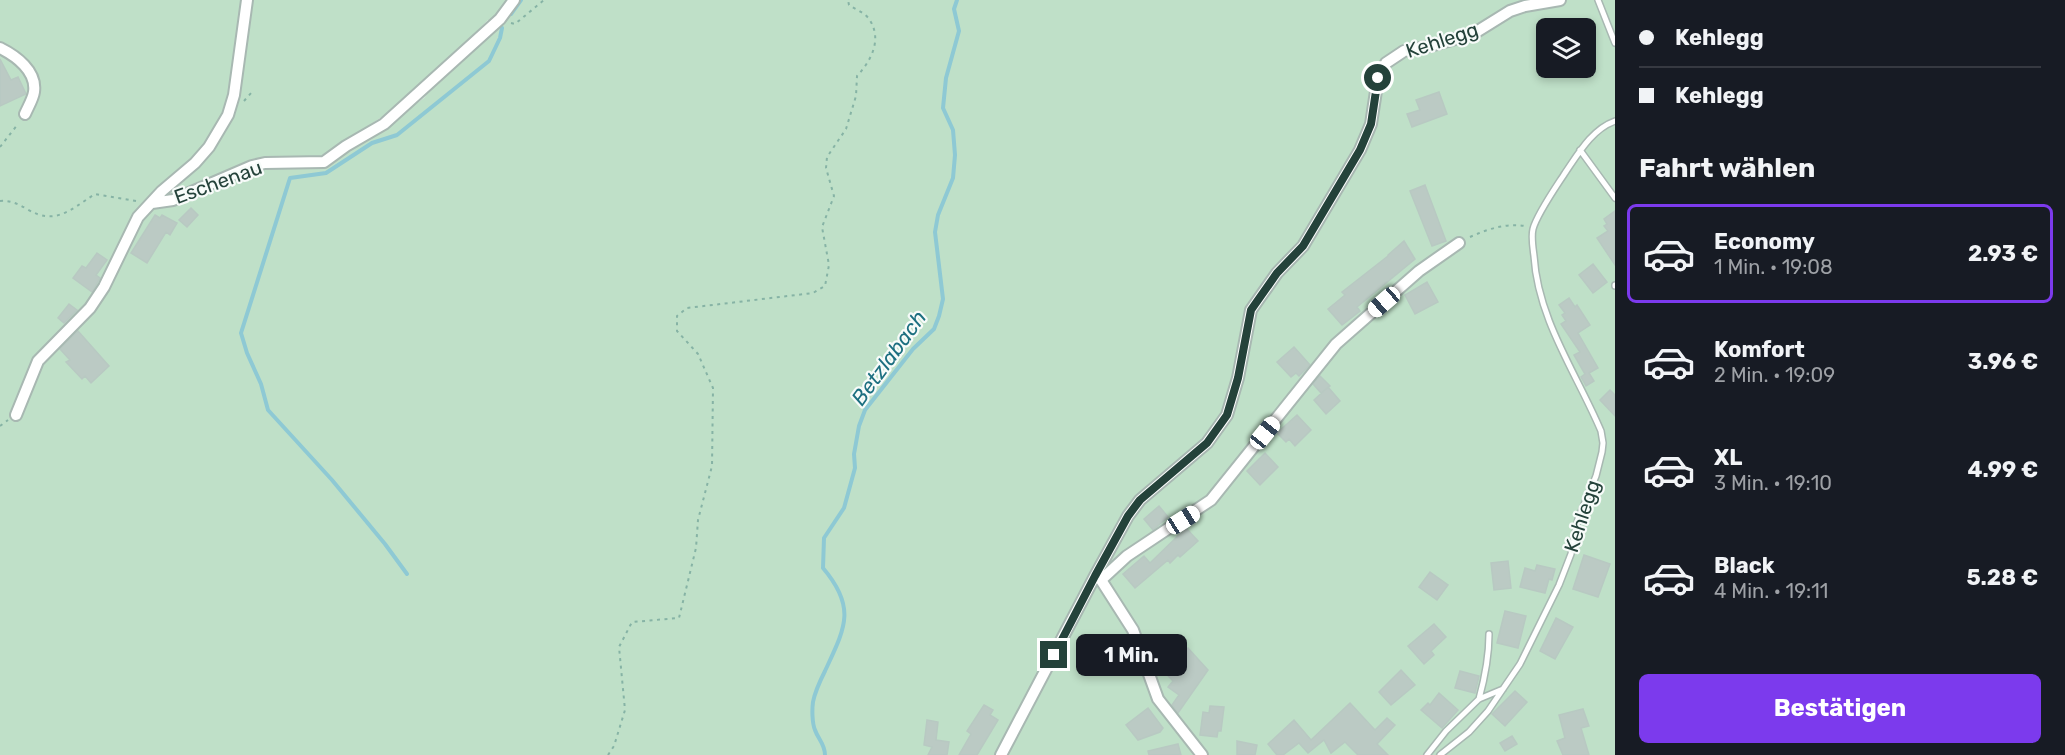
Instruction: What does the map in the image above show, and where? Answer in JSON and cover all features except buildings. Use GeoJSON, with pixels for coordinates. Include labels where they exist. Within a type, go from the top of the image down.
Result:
{"type":"FeatureCollection","features":[{"type":"Feature","properties":{"kind":"street"},"geometry":{"type":"LineString","coordinates":[[152,203],[209,147],[228,115],[234,95],[247,0]]}},
{"type":"Feature","properties":{"kind":"street","name":"Eschenau"},"geometry":{"type":"LineString","coordinates":[[16,415],[38,361],[90,308],[104,287],[138,217],[152,203],[173,200],[258,165],[324,162],[384,124],[500,19],[514,0]]}},
{"type":"Feature","properties":{"kind":"street","name":"Kehlegg"},"geometry":{"type":"LineString","coordinates":[[1001,755],[1098,578],[1128,516],[1140,500],[1207,443],[1227,415],[1238,378],[1251,310],[1277,273],[1303,246],[1360,150],[1371,124],[1378,78],[1386,63],[1404,51],[1473,34],[1510,11],[1560,0]]}},
{"type":"Feature","properties":{"kind":"street"},"geometry":{"type":"LineString","coordinates":[[0,48],[20,60],[33,81],[35,89],[25,114]]}},
{"type":"Feature","properties":{"kind":"street","name":"Kehlegg"},"geometry":{"type":"LineString","coordinates":[[1098,578],[1211,500],[1336,344],[1419,271],[1459,243]]}},
{"type":"Feature","properties":{"kind":"street"},"geometry":{"type":"LineString","coordinates":[[1098,578],[1133,630],[1158,699],[1202,755]]}},
{"type":"Feature","properties":{"kind":"lane"},"geometry":{"type":"LineString","coordinates":[[1598,0],[1615,43]]}},
{"type":"Feature","properties":{"kind":"lane"},"geometry":{"type":"LineString","coordinates":[[1533,228],[1580,150],[1600,128],[1615,121]]}},
{"type":"Feature","properties":{"kind":"lane"},"geometry":{"type":"LineString","coordinates":[[1580,150],[1615,198]]}},
{"type":"Feature","properties":{"kind":"lane","name":"Kehlegg"},"geometry":{"type":"LineString","coordinates":[[1440,755],[1469,732],[1504,689],[1520,664],[1559,585],[1571,554],[1578,519],[1596,476],[1603,443],[1593,412],[1565,359],[1549,319],[1535,271],[1533,228]]}},
{"type":"Feature","properties":{"kind":"lane"},"geometry":{"type":"LineString","coordinates":[[1479,699],[1486,677],[1489,634]]}},
{"type":"Feature","properties":{"kind":"lane"},"geometry":{"type":"LineString","coordinates":[[1427,755],[1446,731],[1479,699],[1504,689]]}},
{"type":"Feature","properties":{"kind":"path"},"geometry":{"type":"LineString","coordinates":[[505,21],[515,24],[544,0]]}},
{"type":"Feature","properties":{"kind":"path"},"geometry":{"type":"LineString","coordinates":[[608,755],[614,746],[626,710],[619,647],[632,622],[679,618],[696,548],[698,520],[712,466],[713,388],[698,354],[677,331],[677,316],[687,308],[813,293],[825,286],[829,265],[822,227],[834,196],[826,168],[827,158],[846,129],[856,96],[857,76],[866,66],[873,52],[876,33],[868,17],[849,5],[848,0]]}},
{"type":"Feature","properties":{"kind":"path"},"geometry":{"type":"LineString","coordinates":[[0,147],[25,114]]}},
{"type":"Feature","properties":{"kind":"path"},"geometry":{"type":"LineString","coordinates":[[0,201],[17,203],[36,215],[47,218],[62,215],[95,194],[152,203]]}},
{"type":"Feature","properties":{"kind":"path"},"geometry":{"type":"LineString","coordinates":[[1459,243],[1481,232],[1509,225],[1533,228]]}},
{"type":"Feature","properties":{"kind":"green space"},"geometry":{"type":"Polygon","coordinates":[[[0,0],[1615,0],[1615,755],[0,755],[0,0]],[[488,20],[396,108],[319,157],[287,158],[261,167],[286,165],[312,168],[328,163],[424,98],[434,85],[499,25],[488,20]]]}},
{"type":"Feature","properties":{"kind":"waterway"},"geometry":{"type":"LineString","coordinates":[[511,14],[521,0]]}},
{"type":"Feature","properties":{"kind":"waterway","name":"Betzlabach"},"geometry":{"type":"LineString","coordinates":[[825,755],[814,727],[813,702],[842,630],[844,607],[834,582],[823,568],[824,538],[844,508],[855,468],[854,454],[859,426],[865,410],[913,349],[934,329],[939,316],[943,299],[935,232],[938,215],[953,178],[955,155],[953,130],[943,108],[946,78],[959,31],[954,9],[957,0]]}},
{"type":"Feature","properties":{"kind":"waterway"},"geometry":{"type":"LineString","coordinates":[[407,574],[332,480],[268,410],[261,384],[241,333],[290,178],[326,173],[372,143],[397,135],[489,61],[500,38],[502,28]]}},
{"type":"Feature","properties":{"kind":"route"},"geometry":{"type":"LineString","coordinates":[[1054,655],[1128,516],[1140,500],[1207,443],[1227,415],[1238,378],[1251,310],[1277,273],[1303,246],[1360,150],[1371,124],[1378,78]]}}]}
